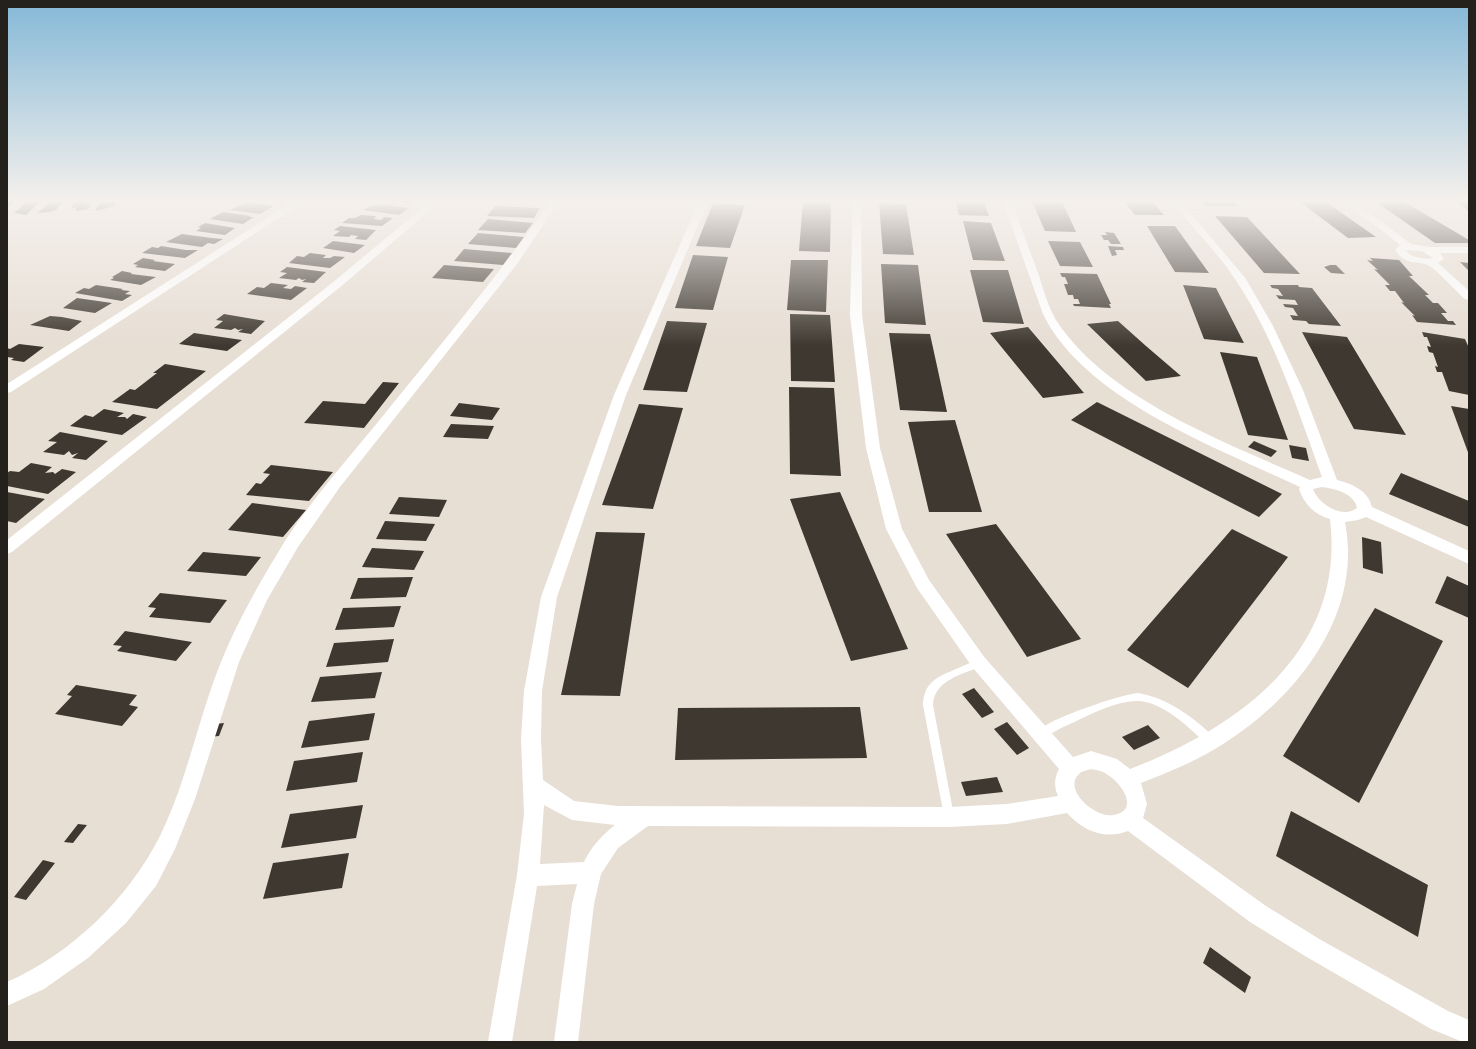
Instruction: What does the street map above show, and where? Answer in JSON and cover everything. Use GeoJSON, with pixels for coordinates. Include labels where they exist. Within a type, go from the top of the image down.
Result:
{"type":"FeatureCollection","features":[{"type":"Feature","properties":{"kind":"street"},"geometry":{"type":"LineString","coordinates":[[7,389],[227,248]]}},
{"type":"Feature","properties":{"kind":"street"},"geometry":{"type":"LineString","coordinates":[[7,548],[380,248]]}},
{"type":"Feature","properties":{"kind":"street"},"geometry":{"type":"LineString","coordinates":[[7,994],[36,980],[80,950],[118,915],[148,878],[168,842],[186,799],[230,662],[259,599],[292,543],[335,484],[523,248]]}},
{"type":"Feature","properties":{"kind":"street"},"geometry":{"type":"LineString","coordinates":[[500,1042],[528,875],[534,814],[531,739],[533,691],[549,597],[620,395],[684,248]]}},
{"type":"Feature","properties":{"kind":"street"},"geometry":{"type":"LineString","coordinates":[[857,248],[856,315],[868,416],[881,483],[894,528],[936,604],[979,663],[1070,768]]}},
{"type":"Feature","properties":{"kind":"street"},"geometry":{"type":"LineString","coordinates":[[1024,248],[1046,309],[1055,327],[1070,348],[1091,368],[1124,392],[1166,416],[1309,485]]}},
{"type":"Feature","properties":{"kind":"street"},"geometry":{"type":"LineString","coordinates":[[1216,248],[1242,281],[1267,326],[1297,390],[1331,483]]}},
{"type":"Feature","properties":{"kind":"street"},"geometry":{"type":"LineString","coordinates":[[1401,248],[1401,253],[1413,259],[1469,257]]}},
{"type":"Feature","properties":{"kind":"street"},"geometry":{"type":"LineString","coordinates":[[1415,248],[1427,250],[1469,250]]}},
{"type":"Feature","properties":{"kind":"street"},"geometry":{"type":"LineString","coordinates":[[1427,250],[1469,297]]}},
{"type":"Feature","properties":{"kind":"street"},"geometry":{"type":"LineString","coordinates":[[1315,483],[1331,483],[1347,489],[1360,498],[1364,504],[1365,510],[1355,517],[1337,515],[1318,507],[1307,495],[1306,489],[1309,485],[1315,483]]}},
{"type":"Feature","properties":{"kind":"street"},"geometry":{"type":"LineString","coordinates":[[1365,510],[1469,558]]}},
{"type":"Feature","properties":{"kind":"street"},"geometry":{"type":"LineString","coordinates":[[1128,779],[1211,741],[1269,699],[1303,660],[1326,620],[1338,578],[1340,538],[1337,515]]}},
{"type":"Feature","properties":{"kind":"street"},"geometry":{"type":"LineString","coordinates":[[1091,760],[1117,769],[1128,779],[1135,790],[1138,802],[1136,812],[1129,820],[1121,825],[1111,826],[1099,824],[1088,819],[1071,803],[1066,793],[1064,784],[1065,775],[1070,768],[1079,762],[1091,760]]}},
{"type":"Feature","properties":{"kind":"street"},"geometry":{"type":"LineString","coordinates":[[532,784],[558,803],[572,810],[618,816],[949,816],[1007,814],[1071,803]]}},
{"type":"Feature","properties":{"kind":"street"},"geometry":{"type":"LineString","coordinates":[[566,1042],[583,904],[590,873],[595,862],[611,841],[645,816]]}},
{"type":"Feature","properties":{"kind":"street"},"geometry":{"type":"LineString","coordinates":[[1129,820],[1215,884],[1288,933],[1440,1020],[1469,1032]]}},
{"type":"Feature","properties":{"kind":"street"},"geometry":{"type":"LineString","coordinates":[[528,875],[590,873]]}},
{"type":"Feature","properties":{"kind":"lane"},"geometry":{"type":"LineString","coordinates":[[949,816],[928,705],[928,697],[934,685],[940,680],[979,663]]}},
{"type":"Feature","properties":{"kind":"lane"},"geometry":{"type":"LineString","coordinates":[[1040,734],[1070,718],[1126,699],[1137,697],[1151,700],[1180,715],[1211,741]]}},
{"type":"Feature","properties":{"kind":"building"},"geometry":{"type":"Polygon","coordinates":[[[150,248],[198,250],[185,258],[142,253],[150,248]]]}},
{"type":"Feature","properties":{"kind":"building"},"geometry":{"type":"Polygon","coordinates":[[[323,248],[361,248],[354,253],[323,248]]]}},
{"type":"Feature","properties":{"kind":"building"},"geometry":{"type":"Polygon","coordinates":[[[799,248],[830,248],[830,252],[799,251],[799,248]]]}},
{"type":"Feature","properties":{"kind":"building"},"geometry":{"type":"Polygon","coordinates":[[[883,248],[913,248],[914,255],[883,254],[883,248]]]}},
{"type":"Feature","properties":{"kind":"building"},"geometry":{"type":"Polygon","coordinates":[[[970,248],[1000,248],[1005,261],[973,260],[970,248]]]}},
{"type":"Feature","properties":{"kind":"building"},"geometry":{"type":"Polygon","coordinates":[[[1051,248],[1083,248],[1093,267],[1060,266],[1051,248]]]}},
{"type":"Feature","properties":{"kind":"building"},"geometry":{"type":"Polygon","coordinates":[[[1109,248],[1123,248],[1124,250],[1115,250],[1117,255],[1112,256],[1109,248]]]}},
{"type":"Feature","properties":{"kind":"building"},"geometry":{"type":"Polygon","coordinates":[[[1160,248],[1191,248],[1209,273],[1175,272],[1160,248]]]}},
{"type":"Feature","properties":{"kind":"building"},"geometry":{"type":"Polygon","coordinates":[[[1242,248],[1276,248],[1300,274],[1264,273],[1242,248]]]}},
{"type":"Feature","properties":{"kind":"building"},"geometry":{"type":"Polygon","coordinates":[[[464,249],[512,253],[503,265],[454,261],[464,249]]]}},
{"type":"Feature","properties":{"kind":"building"},"geometry":{"type":"Polygon","coordinates":[[[310,253],[326,255],[323,258],[330,258],[334,256],[345,257],[330,268],[289,263],[297,256],[304,257],[310,253]]]}},
{"type":"Feature","properties":{"kind":"building"},"geometry":{"type":"Polygon","coordinates":[[[693,255],[728,257],[713,310],[675,308],[693,255]]]}},
{"type":"Feature","properties":{"kind":"building"},"geometry":{"type":"Polygon","coordinates":[[[143,258],[175,264],[165,271],[135,267],[138,265],[133,264],[143,258]]]}},
{"type":"Feature","properties":{"kind":"building"},"geometry":{"type":"Polygon","coordinates":[[[1370,258],[1399,260],[1413,276],[1409,276],[1429,295],[1425,295],[1433,303],[1438,303],[1447,313],[1441,313],[1448,321],[1453,321],[1456,325],[1417,322],[1412,315],[1415,316],[1401,302],[1404,303],[1395,291],[1390,291],[1385,285],[1390,285],[1374,269],[1378,270],[1367,260],[1373,261],[1370,258]]]}},
{"type":"Feature","properties":{"kind":"building"},"geometry":{"type":"Polygon","coordinates":[[[791,260],[828,260],[826,312],[787,310],[791,260]]]}},
{"type":"Feature","properties":{"kind":"building"},"geometry":{"type":"Polygon","coordinates":[[[1460,262],[1469,263],[1469,271],[1460,262]]]}},
{"type":"Feature","properties":{"kind":"building"},"geometry":{"type":"Polygon","coordinates":[[[881,264],[918,265],[926,325],[885,323],[881,264]]]}},
{"type":"Feature","properties":{"kind":"building"},"geometry":{"type":"Polygon","coordinates":[[[444,265],[494,269],[483,282],[432,278],[444,265]]]}},
{"type":"Feature","properties":{"kind":"building"},"geometry":{"type":"Polygon","coordinates":[[[1336,265],[1345,274],[1331,273],[1324,267],[1336,265]]]}},
{"type":"Feature","properties":{"kind":"building"},"geometry":{"type":"Polygon","coordinates":[[[287,267],[326,272],[314,283],[302,282],[306,279],[302,280],[299,278],[296,280],[279,278],[287,273],[280,272],[287,267]]]}},
{"type":"Feature","properties":{"kind":"building"},"geometry":{"type":"Polygon","coordinates":[[[970,270],[1008,270],[1024,324],[983,322],[970,270]]]}},
{"type":"Feature","properties":{"kind":"building"},"geometry":{"type":"Polygon","coordinates":[[[122,271],[132,273],[131,274],[156,277],[141,285],[110,280],[122,271]]]}},
{"type":"Feature","properties":{"kind":"building"},"geometry":{"type":"Polygon","coordinates":[[[1060,273],[1097,274],[1111,304],[1109,304],[1111,308],[1074,306],[1073,304],[1080,304],[1078,299],[1074,299],[1073,295],[1068,295],[1064,284],[1068,284],[1065,277],[1062,277],[1060,273]]]}},
{"type":"Feature","properties":{"kind":"building"},"geometry":{"type":"Polygon","coordinates":[[[271,283],[288,285],[283,288],[291,289],[295,286],[307,288],[291,300],[247,294],[257,287],[264,288],[271,283]]]}},
{"type":"Feature","properties":{"kind":"building"},"geometry":{"type":"Polygon","coordinates":[[[96,285],[123,289],[121,290],[130,291],[125,294],[132,295],[122,301],[75,293],[84,288],[89,289],[96,285]]]}},
{"type":"Feature","properties":{"kind":"building"},"geometry":{"type":"Polygon","coordinates":[[[1183,285],[1216,288],[1244,343],[1204,339],[1183,285]]]}},
{"type":"Feature","properties":{"kind":"building"},"geometry":{"type":"Polygon","coordinates":[[[1270,285],[1298,285],[1299,287],[1312,288],[1341,326],[1309,324],[1306,321],[1293,320],[1290,315],[1298,316],[1293,308],[1285,307],[1283,304],[1298,305],[1295,300],[1279,299],[1276,295],[1283,296],[1278,289],[1272,288],[1270,285]]]}},
{"type":"Feature","properties":{"kind":"building"},"geometry":{"type":"Polygon","coordinates":[[[77,298],[112,303],[95,313],[63,308],[77,298]]]}},
{"type":"Feature","properties":{"kind":"building"},"geometry":{"type":"Polygon","coordinates":[[[224,314],[265,321],[251,334],[238,332],[243,329],[238,330],[235,328],[231,330],[214,328],[223,321],[216,320],[224,314]]]}},
{"type":"Feature","properties":{"kind":"building"},"geometry":{"type":"Polygon","coordinates":[[[790,314],[830,315],[835,382],[791,381],[790,314]]]}},
{"type":"Feature","properties":{"kind":"building"},"geometry":{"type":"Polygon","coordinates":[[[50,316],[82,321],[69,331],[30,325],[50,316]]]}},
{"type":"Feature","properties":{"kind":"building"},"geometry":{"type":"Polygon","coordinates":[[[667,321],[707,323],[687,392],[643,390],[667,321]]]}},
{"type":"Feature","properties":{"kind":"building"},"geometry":{"type":"Polygon","coordinates":[[[1118,321],[1181,376],[1146,381],[1087,324],[1118,321]]]}},
{"type":"Feature","properties":{"kind":"building"},"geometry":{"type":"Polygon","coordinates":[[[1028,327],[1084,393],[1043,398],[990,333],[1028,327]]]}},
{"type":"Feature","properties":{"kind":"building"},"geometry":{"type":"Polygon","coordinates":[[[1302,332],[1347,337],[1406,435],[1354,429],[1302,332]]]}},
{"type":"Feature","properties":{"kind":"building"},"geometry":{"type":"Polygon","coordinates":[[[1422,332],[1465,339],[1469,348],[1469,395],[1449,391],[1442,372],[1437,372],[1435,366],[1438,367],[1433,353],[1429,352],[1427,346],[1431,347],[1427,337],[1424,337],[1422,332]]]}},
{"type":"Feature","properties":{"kind":"building"},"geometry":{"type":"Polygon","coordinates":[[[194,333],[242,340],[227,351],[179,344],[194,333]]]}},
{"type":"Feature","properties":{"kind":"building"},"geometry":{"type":"Polygon","coordinates":[[[889,333],[930,334],[947,412],[900,410],[889,333]]]}},
{"type":"Feature","properties":{"kind":"building"},"geometry":{"type":"Polygon","coordinates":[[[19,344],[44,347],[24,362],[11,360],[14,358],[7,357],[7,348],[10,349],[19,344]]]}},
{"type":"Feature","properties":{"kind":"building"},"geometry":{"type":"Polygon","coordinates":[[[1220,352],[1257,357],[1288,440],[1248,435],[1220,352]]]}},
{"type":"Feature","properties":{"kind":"building"},"geometry":{"type":"Polygon","coordinates":[[[165,364],[206,371],[157,409],[112,402],[130,389],[135,390],[157,373],[153,373],[165,364]]]}},
{"type":"Feature","properties":{"kind":"building"},"geometry":{"type":"Polygon","coordinates":[[[383,382],[399,383],[364,428],[304,423],[323,401],[365,404],[383,382]]]}},
{"type":"Feature","properties":{"kind":"building"},"geometry":{"type":"Polygon","coordinates":[[[789,387],[834,388],[841,476],[790,474],[789,387]]]}},
{"type":"Feature","properties":{"kind":"building"},"geometry":{"type":"Polygon","coordinates":[[[1097,402],[1282,494],[1259,517],[1071,420],[1097,402]]]}},
{"type":"Feature","properties":{"kind":"building"},"geometry":{"type":"Polygon","coordinates":[[[459,403],[500,408],[492,420],[450,416],[459,403]]]}},
{"type":"Feature","properties":{"kind":"building"},"geometry":{"type":"Polygon","coordinates":[[[639,404],[683,408],[653,509],[602,505],[639,404]]]}},
{"type":"Feature","properties":{"kind":"building"},"geometry":{"type":"Polygon","coordinates":[[[1451,406],[1469,409],[1469,455],[1451,406]]]}},
{"type":"Feature","properties":{"kind":"building"},"geometry":{"type":"Polygon","coordinates":[[[104,409],[124,413],[117,417],[125,417],[127,419],[133,414],[147,417],[122,435],[70,426],[85,415],[93,417],[104,409]]]}},
{"type":"Feature","properties":{"kind":"building"},"geometry":{"type":"Polygon","coordinates":[[[955,420],[982,512],[929,512],[908,422],[955,420]]]}},
{"type":"Feature","properties":{"kind":"building"},"geometry":{"type":"Polygon","coordinates":[[[451,424],[494,426],[488,439],[443,437],[451,424]]]}},
{"type":"Feature","properties":{"kind":"building"},"geometry":{"type":"Polygon","coordinates":[[[60,432],[108,441],[86,460],[72,458],[78,453],[72,455],[69,451],[64,455],[43,452],[57,442],[48,441],[60,432]]]}},
{"type":"Feature","properties":{"kind":"building"},"geometry":{"type":"Polygon","coordinates":[[[1254,441],[1277,451],[1271,457],[1248,447],[1254,441]]]}},
{"type":"Feature","properties":{"kind":"building"},"geometry":{"type":"Polygon","coordinates":[[[1289,445],[1306,448],[1309,461],[1292,458],[1289,445]]]}},
{"type":"Feature","properties":{"kind":"building"},"geometry":{"type":"Polygon","coordinates":[[[31,463],[52,467],[45,473],[53,472],[55,474],[62,469],[76,472],[48,494],[7,486],[7,473],[10,471],[19,472],[31,463]]]}},
{"type":"Feature","properties":{"kind":"building"},"geometry":{"type":"Polygon","coordinates":[[[271,465],[333,472],[309,501],[246,495],[256,483],[261,484],[270,474],[263,473],[271,465]]]}},
{"type":"Feature","properties":{"kind":"building"},"geometry":{"type":"Polygon","coordinates":[[[1401,473],[1469,501],[1469,527],[1389,494],[1401,473]]]}},
{"type":"Feature","properties":{"kind":"building"},"geometry":{"type":"Polygon","coordinates":[[[7,492],[45,499],[16,523],[7,521],[7,492]]]}},
{"type":"Feature","properties":{"kind":"building"},"geometry":{"type":"Polygon","coordinates":[[[840,492],[908,649],[851,661],[790,499],[840,492]]]}},
{"type":"Feature","properties":{"kind":"building"},"geometry":{"type":"Polygon","coordinates":[[[399,497],[447,500],[439,517],[389,514],[399,497]]]}},
{"type":"Feature","properties":{"kind":"building"},"geometry":{"type":"Polygon","coordinates":[[[252,503],[306,510],[283,537],[228,530],[252,503]]]}},
{"type":"Feature","properties":{"kind":"building"},"geometry":{"type":"Polygon","coordinates":[[[385,521],[435,524],[426,541],[376,539],[385,521]]]}},
{"type":"Feature","properties":{"kind":"building"},"geometry":{"type":"Polygon","coordinates":[[[996,524],[1081,639],[1027,657],[946,534],[996,524]]]}},
{"type":"Feature","properties":{"kind":"building"},"geometry":{"type":"Polygon","coordinates":[[[1232,529],[1288,557],[1188,688],[1127,650],[1232,529]]]}},
{"type":"Feature","properties":{"kind":"building"},"geometry":{"type":"Polygon","coordinates":[[[596,532],[645,533],[620,696],[561,695],[596,532]]]}},
{"type":"Feature","properties":{"kind":"building"},"geometry":{"type":"Polygon","coordinates":[[[1362,537],[1381,542],[1383,574],[1363,568],[1362,537]]]}},
{"type":"Feature","properties":{"kind":"building"},"geometry":{"type":"Polygon","coordinates":[[[372,548],[424,551],[414,570],[362,567],[372,548]]]}},
{"type":"Feature","properties":{"kind":"building"},"geometry":{"type":"Polygon","coordinates":[[[203,552],[261,557],[246,576],[187,571],[203,552]]]}},
{"type":"Feature","properties":{"kind":"building"},"geometry":{"type":"Polygon","coordinates":[[[1447,576],[1469,586],[1469,618],[1435,603],[1447,576]]]}},
{"type":"Feature","properties":{"kind":"building"},"geometry":{"type":"Polygon","coordinates":[[[413,577],[406,597],[350,599],[358,578],[413,577]]]}},
{"type":"Feature","properties":{"kind":"building"},"geometry":{"type":"Polygon","coordinates":[[[160,593],[227,600],[210,623],[149,617],[156,608],[148,607],[160,593]]]}},
{"type":"Feature","properties":{"kind":"building"},"geometry":{"type":"Polygon","coordinates":[[[401,606],[394,627],[335,630],[343,608],[401,606]]]}},
{"type":"Feature","properties":{"kind":"building"},"geometry":{"type":"Polygon","coordinates":[[[1375,608],[1443,641],[1359,803],[1283,756],[1375,608]]]}},
{"type":"Feature","properties":{"kind":"building"},"geometry":{"type":"Polygon","coordinates":[[[125,631],[192,642],[176,661],[117,651],[122,646],[113,645],[125,631]]]}},
{"type":"Feature","properties":{"kind":"building"},"geometry":{"type":"Polygon","coordinates":[[[394,639],[388,662],[326,667],[334,643],[394,639]]]}},
{"type":"Feature","properties":{"kind":"building"},"geometry":{"type":"Polygon","coordinates":[[[382,672],[375,698],[311,702],[320,677],[382,672]]]}},
{"type":"Feature","properties":{"kind":"building"},"geometry":{"type":"Polygon","coordinates":[[[76,685],[137,695],[129,705],[138,707],[122,726],[55,714],[72,696],[67,695],[76,685]]]}},
{"type":"Feature","properties":{"kind":"building"},"geometry":{"type":"Polygon","coordinates":[[[974,688],[994,712],[982,718],[962,694],[974,688]]]}},
{"type":"Feature","properties":{"kind":"building"},"geometry":{"type":"Polygon","coordinates":[[[860,707],[867,758],[675,760],[678,708],[860,707]]]}},
{"type":"Feature","properties":{"kind":"building"},"geometry":{"type":"Polygon","coordinates":[[[375,713],[369,740],[301,748],[309,721],[375,713]]]}},
{"type":"Feature","properties":{"kind":"building"},"geometry":{"type":"Polygon","coordinates":[[[1007,722],[1029,748],[1017,755],[994,729],[1007,722]]]}},
{"type":"Feature","properties":{"kind":"building"},"geometry":{"type":"Polygon","coordinates":[[[224,723],[219,736],[209,737],[215,724],[224,723]]]}},
{"type":"Feature","properties":{"kind":"building"},"geometry":{"type":"Polygon","coordinates":[[[1148,725],[1160,738],[1134,750],[1122,737],[1148,725]]]}},
{"type":"Feature","properties":{"kind":"building"},"geometry":{"type":"Polygon","coordinates":[[[363,752],[357,782],[286,791],[294,761],[363,752]]]}},
{"type":"Feature","properties":{"kind":"building"},"geometry":{"type":"Polygon","coordinates":[[[997,777],[1003,792],[966,796],[961,782],[997,777]]]}},
{"type":"Feature","properties":{"kind":"building"},"geometry":{"type":"Polygon","coordinates":[[[363,805],[356,838],[281,848],[290,814],[363,805]]]}},
{"type":"Feature","properties":{"kind":"building"},"geometry":{"type":"Polygon","coordinates":[[[1291,811],[1428,885],[1418,937],[1276,856],[1291,811]]]}},
{"type":"Feature","properties":{"kind":"building"},"geometry":{"type":"Polygon","coordinates":[[[78,824],[87,825],[73,843],[64,842],[78,824]]]}},
{"type":"Feature","properties":{"kind":"building"},"geometry":{"type":"Polygon","coordinates":[[[349,853],[342,888],[263,899],[273,863],[349,853]]]}},
{"type":"Feature","properties":{"kind":"building"},"geometry":{"type":"Polygon","coordinates":[[[43,860],[55,863],[26,900],[14,897],[43,860]]]}},
{"type":"Feature","properties":{"kind":"building"},"geometry":{"type":"Polygon","coordinates":[[[1210,947],[1251,977],[1245,993],[1203,963],[1210,947]]]}}]}
